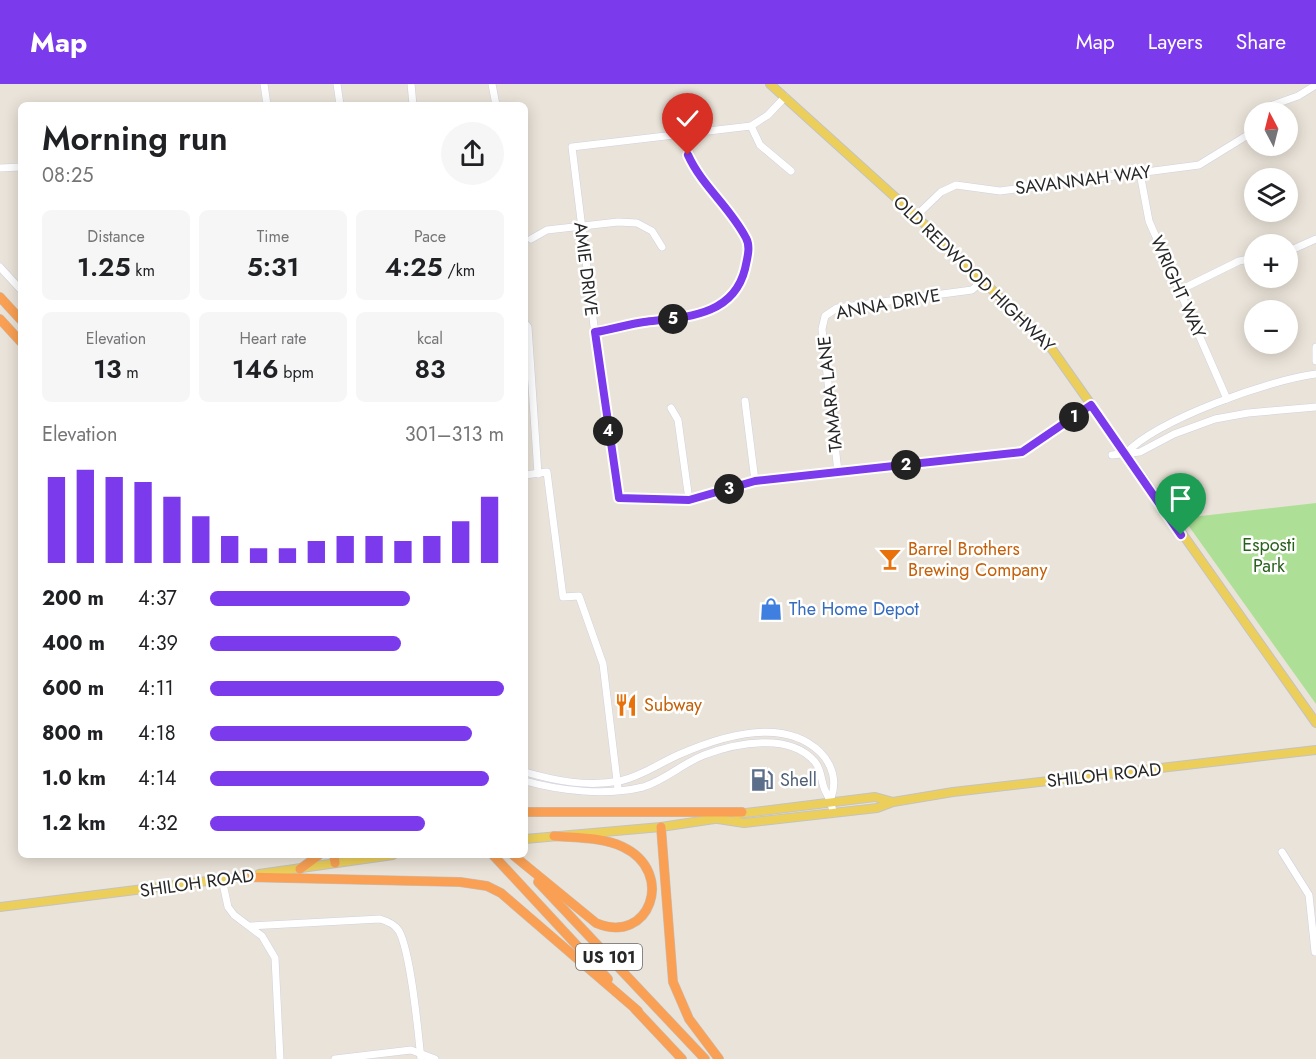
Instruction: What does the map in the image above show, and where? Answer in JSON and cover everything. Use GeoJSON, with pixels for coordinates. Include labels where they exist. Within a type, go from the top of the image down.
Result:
{"type":"FeatureCollection","features":[{"type":"Feature","properties":{"kind":"highway"},"geometry":{"type":"LineString","coordinates":[[0,297],[18,317]]}},
{"type":"Feature","properties":{"kind":"highway"},"geometry":{"type":"LineString","coordinates":[[0,319],[18,339]]}},
{"type":"Feature","properties":{"kind":"highway"},"geometry":{"type":"LineString","coordinates":[[528,812],[742,812]]}},
{"type":"Feature","properties":{"kind":"highway"},"geometry":{"type":"LineString","coordinates":[[662,827],[673,982],[688,1019],[719,1059]]}},
{"type":"Feature","properties":{"kind":"highway"},"geometry":{"type":"LineString","coordinates":[[517,858],[596,923],[604,927],[622,927],[641,916],[650,902],[653,886],[648,869],[636,855],[624,847],[608,842],[554,836]]}},
{"type":"Feature","properties":{"kind":"highway"},"geometry":{"type":"LineString","coordinates":[[300,868],[315,858]]}},
{"type":"Feature","properties":{"kind":"highway","name":"US 101"},"geometry":{"type":"LineString","coordinates":[[496,858],[682,1059]]}},
{"type":"Feature","properties":{"kind":"highway","name":"US 101"},"geometry":{"type":"LineString","coordinates":[[516,858],[705,1059]]}},
{"type":"Feature","properties":{"kind":"highway"},"geometry":{"type":"LineString","coordinates":[[242,877],[460,882],[487,886],[501,893],[638,1011]]}},
{"type":"Feature","properties":{"kind":"main road","name":"OLD REDWOOD HIGHWAY"},"geometry":{"type":"LineString","coordinates":[[770,84],[916,216],[1049,345],[1204,568],[1316,723]]}},
{"type":"Feature","properties":{"kind":"main road","name":"SHILOH ROAD"},"geometry":{"type":"LineString","coordinates":[[718,819],[744,823],[877,808],[893,802],[1316,750]]}},
{"type":"Feature","properties":{"kind":"main road","name":"SHILOH ROAD"},"geometry":{"type":"LineString","coordinates":[[528,839],[662,827],[718,819],[742,812],[832,800],[875,797],[893,802]]}},
{"type":"Feature","properties":{"kind":"main road","name":"SHILOH ROAD"},"geometry":{"type":"LineString","coordinates":[[0,907],[242,877],[300,868],[335,859]]}},
{"type":"Feature","properties":{"kind":"street"},"geometry":{"type":"LineString","coordinates":[[264,84],[267,102]]}},
{"type":"Feature","properties":{"kind":"street"},"geometry":{"type":"LineString","coordinates":[[337,84],[340,102]]}},
{"type":"Feature","properties":{"kind":"street"},"geometry":{"type":"LineString","coordinates":[[411,84],[413,102]]}},
{"type":"Feature","properties":{"kind":"street"},"geometry":{"type":"LineString","coordinates":[[492,84],[495,102]]}},
{"type":"Feature","properties":{"kind":"street"},"geometry":{"type":"LineString","coordinates":[[1281,102],[1298,96],[1316,85]]}},
{"type":"Feature","properties":{"kind":"street"},"geometry":{"type":"LineString","coordinates":[[595,332],[695,316],[715,310],[732,294],[743,275],[749,254],[747,240],[696,173],[688,155],[685,134],[751,126],[768,115],[785,97]]}},
{"type":"Feature","properties":{"kind":"street"},"geometry":{"type":"LineString","coordinates":[[751,126],[760,145],[791,171]]}},
{"type":"Feature","properties":{"kind":"street","name":"AMIE DRIVE"},"geometry":{"type":"LineString","coordinates":[[685,134],[572,147],[580,226],[619,498],[689,500]]}},
{"type":"Feature","properties":{"kind":"street","name":"SAVANNAH WAY"},"geometry":{"type":"LineString","coordinates":[[916,216],[941,192],[956,185],[1000,191],[1199,165],[1244,137]]}},
{"type":"Feature","properties":{"kind":"street"},"geometry":{"type":"LineString","coordinates":[[0,168],[18,167]]}},
{"type":"Feature","properties":{"kind":"street","name":"WRIGHT WAY"},"geometry":{"type":"LineString","coordinates":[[1140,173],[1149,221],[1227,399]]}},
{"type":"Feature","properties":{"kind":"street"},"geometry":{"type":"LineString","coordinates":[[531,239],[547,230],[618,222],[637,223],[652,231],[662,247]]}},
{"type":"Feature","properties":{"kind":"street"},"geometry":{"type":"LineString","coordinates":[[1298,249],[1316,238]]}},
{"type":"Feature","properties":{"kind":"street"},"geometry":{"type":"LineString","coordinates":[[1180,290],[1244,260]]}},
{"type":"Feature","properties":{"kind":"street"},"geometry":{"type":"LineString","coordinates":[[0,267],[18,287]]}},
{"type":"Feature","properties":{"kind":"street","name":"ANNA DRIVE"},"geometry":{"type":"LineString","coordinates":[[825,316],[837,308],[972,290],[983,280]]}},
{"type":"Feature","properties":{"kind":"street","name":"TAMARA LANE"},"geometry":{"type":"LineString","coordinates":[[825,316],[822,329],[838,472]]}},
{"type":"Feature","properties":{"kind":"street"},"geometry":{"type":"LineString","coordinates":[[528,327],[538,474]]}},
{"type":"Feature","properties":{"kind":"street"},"geometry":{"type":"LineString","coordinates":[[1316,347],[1316,361]]}},
{"type":"Feature","properties":{"kind":"street"},"geometry":{"type":"LineString","coordinates":[[1126,453],[1157,431],[1227,399],[1284,380],[1316,374]]}},
{"type":"Feature","properties":{"kind":"street"},"geometry":{"type":"LineString","coordinates":[[746,401],[755,481]]}},
{"type":"Feature","properties":{"kind":"street"},"geometry":{"type":"LineString","coordinates":[[671,408],[678,420],[689,500],[755,481],[1022,452],[1091,405]]}},
{"type":"Feature","properties":{"kind":"street"},"geometry":{"type":"LineString","coordinates":[[1112,455],[1140,452],[1174,434],[1215,419],[1248,413],[1303,411],[1316,407]]}},
{"type":"Feature","properties":{"kind":"street"},"geometry":{"type":"LineString","coordinates":[[528,475],[547,472],[563,597],[579,596],[603,664],[618,785]]}},
{"type":"Feature","properties":{"kind":"street"},"geometry":{"type":"LineString","coordinates":[[528,782],[580,791],[618,785],[677,756],[715,741],[747,734],[783,732],[809,741],[826,758],[835,780],[833,813]]}},
{"type":"Feature","properties":{"kind":"street"},"geometry":{"type":"LineString","coordinates":[[677,768],[682,759],[707,748],[715,741]]}},
{"type":"Feature","properties":{"kind":"street"},"geometry":{"type":"LineString","coordinates":[[528,773],[573,783],[644,786],[704,755],[741,745],[790,746],[801,749],[816,763],[824,787],[832,800]]}},
{"type":"Feature","properties":{"kind":"street"},"geometry":{"type":"LineString","coordinates":[[1281,852],[1313,894],[1315,952]]}},
{"type":"Feature","properties":{"kind":"street"},"geometry":{"type":"LineString","coordinates":[[222,879],[228,907],[234,915],[251,926],[271,946],[275,958],[280,1059]]}},
{"type":"Feature","properties":{"kind":"street"},"geometry":{"type":"LineString","coordinates":[[251,926],[380,919],[391,923],[399,931],[406,953],[421,1056]]}},
{"type":"Feature","properties":{"kind":"street"},"geometry":{"type":"LineString","coordinates":[[335,1059],[399,1051],[435,1059]]}},
{"type":"Feature","properties":{"kind":"green space","name":"Esposti Park"},"geometry":{"type":"Polygon","coordinates":[[[1316,503],[1316,704],[1183,518],[1316,503]]]}},
{"type":"Feature","properties":{"kind":"place","name":"Barrel Brothers Brewing Company"},"geometry":{"type":"Point","coordinates":[890,559]}},
{"type":"Feature","properties":{"kind":"place","name":"The Home Depot"},"geometry":{"type":"Point","coordinates":[771,609]}},
{"type":"Feature","properties":{"kind":"place","name":"Subway"},"geometry":{"type":"Point","coordinates":[626,705]}},
{"type":"Feature","properties":{"kind":"place","name":"Shell"},"geometry":{"type":"Point","coordinates":[762,780]}},
{"type":"Feature","properties":{"kind":"route"},"geometry":{"type":"LineString","coordinates":[[688,155],[696,173],[738,225],[747,240],[749,254],[743,275],[732,294],[715,310],[695,316],[595,332],[606,423],[619,498],[689,500],[755,481],[1022,452],[1091,405],[1181,535]]}}]}
